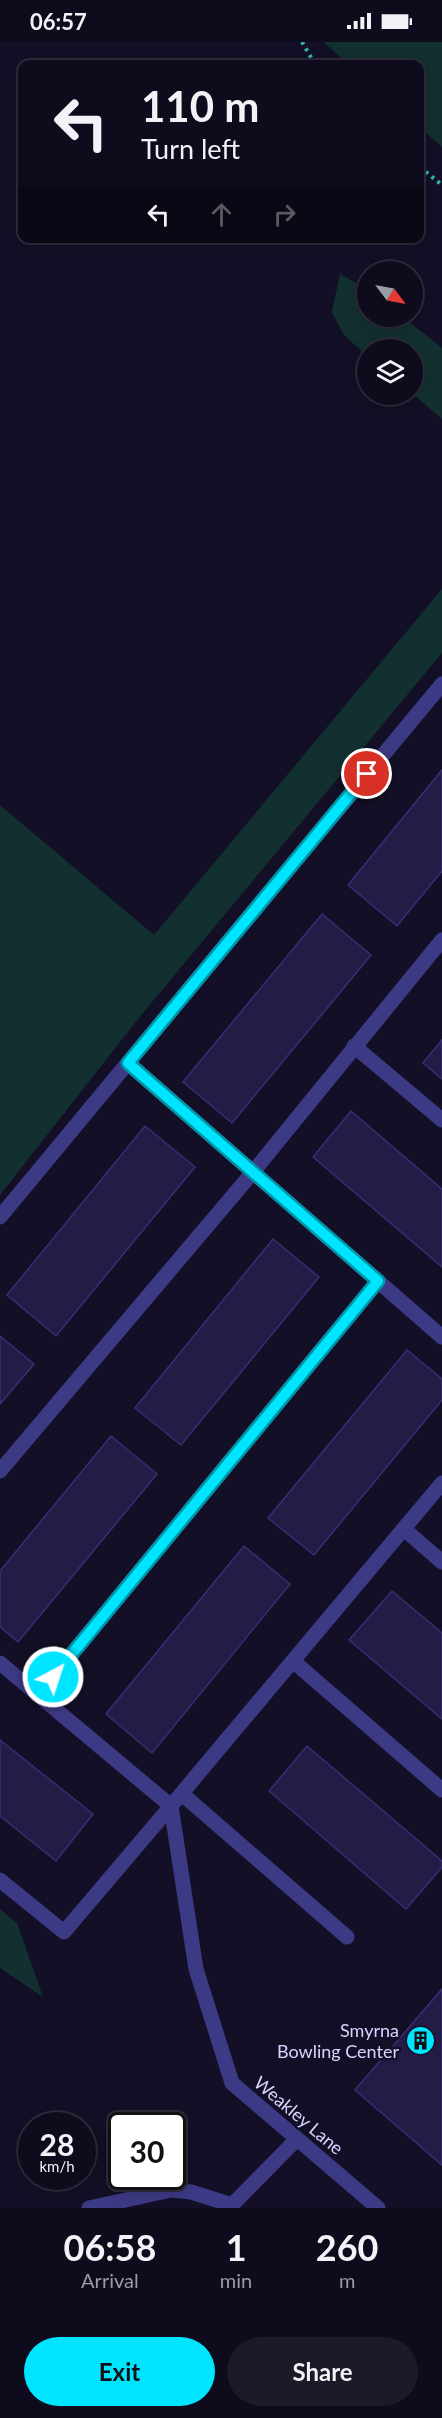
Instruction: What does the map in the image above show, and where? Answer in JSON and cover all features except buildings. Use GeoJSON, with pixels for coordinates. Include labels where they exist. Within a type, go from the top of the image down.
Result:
{"type":"FeatureCollection","features":[{"type":"Feature","properties":{"kind":"street"},"geometry":{"type":"LineString","coordinates":[[0,1217],[442,684]]}},
{"type":"Feature","properties":{"kind":"street"},"geometry":{"type":"LineString","coordinates":[[0,1471],[253,1172],[442,940]]}},
{"type":"Feature","properties":{"kind":"street"},"geometry":{"type":"LineString","coordinates":[[354,1046],[442,1120]]}},
{"type":"Feature","properties":{"kind":"street"},"geometry":{"type":"LineString","coordinates":[[128,1063],[442,1337]]}},
{"type":"Feature","properties":{"kind":"street"},"geometry":{"type":"LineString","coordinates":[[38,1695],[378,1281]]}},
{"type":"Feature","properties":{"kind":"street"},"geometry":{"type":"LineString","coordinates":[[0,1880],[64,1932],[442,1483]]}},
{"type":"Feature","properties":{"kind":"street"},"geometry":{"type":"LineString","coordinates":[[404,1529],[442,1562]]}},
{"type":"Feature","properties":{"kind":"street"},"geometry":{"type":"LineString","coordinates":[[293,1661],[442,1790]]}},
{"type":"Feature","properties":{"kind":"street"},"geometry":{"type":"LineString","coordinates":[[0,1663],[171,1806]]}},
{"type":"Feature","properties":{"kind":"street"},"geometry":{"type":"LineString","coordinates":[[182,1794],[347,1937]]}},
{"type":"Feature","properties":{"kind":"street","name":"Weakley Lane"},"geometry":{"type":"LineString","coordinates":[[171,1806],[196,1969],[232,2083],[378,2208]]}},
{"type":"Feature","properties":{"kind":"street"},"geometry":{"type":"LineString","coordinates":[[89,2208],[171,2190],[191,2192],[231,2207],[297,2139]]}},
{"type":"Feature","properties":{"kind":"path"},"geometry":{"type":"LineString","coordinates":[[302,42],[313,60]]}},
{"type":"Feature","properties":{"kind":"path"},"geometry":{"type":"LineString","coordinates":[[424,170],[442,185]]}},
{"type":"Feature","properties":{"kind":"green space"},"geometry":{"type":"Polygon","coordinates":[[[323,42],[442,42],[442,147],[424,131],[424,60],[344,60],[323,42]]]}},
{"type":"Feature","properties":{"kind":"green space"},"geometry":{"type":"Polygon","coordinates":[[[340,274],[357,283],[357,327],[416,327],[442,348],[442,419],[423,403],[423,339],[357,339],[357,347],[344,335],[332,312],[340,274]]]}},
{"type":"Feature","properties":{"kind":"green space"},"geometry":{"type":"Polygon","coordinates":[[[442,589],[442,653],[138,1019],[0,1195],[0,805],[154,935],[442,589]]]}},
{"type":"Feature","properties":{"kind":"green space"},"geometry":{"type":"Polygon","coordinates":[[[0,1909],[17,1923],[43,1997],[0,1968],[0,1909]]]}},
{"type":"Feature","properties":{"kind":"place","name":"Smyrna Bowling Center"},"geometry":{"type":"Point","coordinates":[420,2040]}},
{"type":"Feature","properties":{"kind":"route"},"geometry":{"type":"LineString","coordinates":[[53,1677],[378,1281],[128,1063],[367,774]]}}]}
